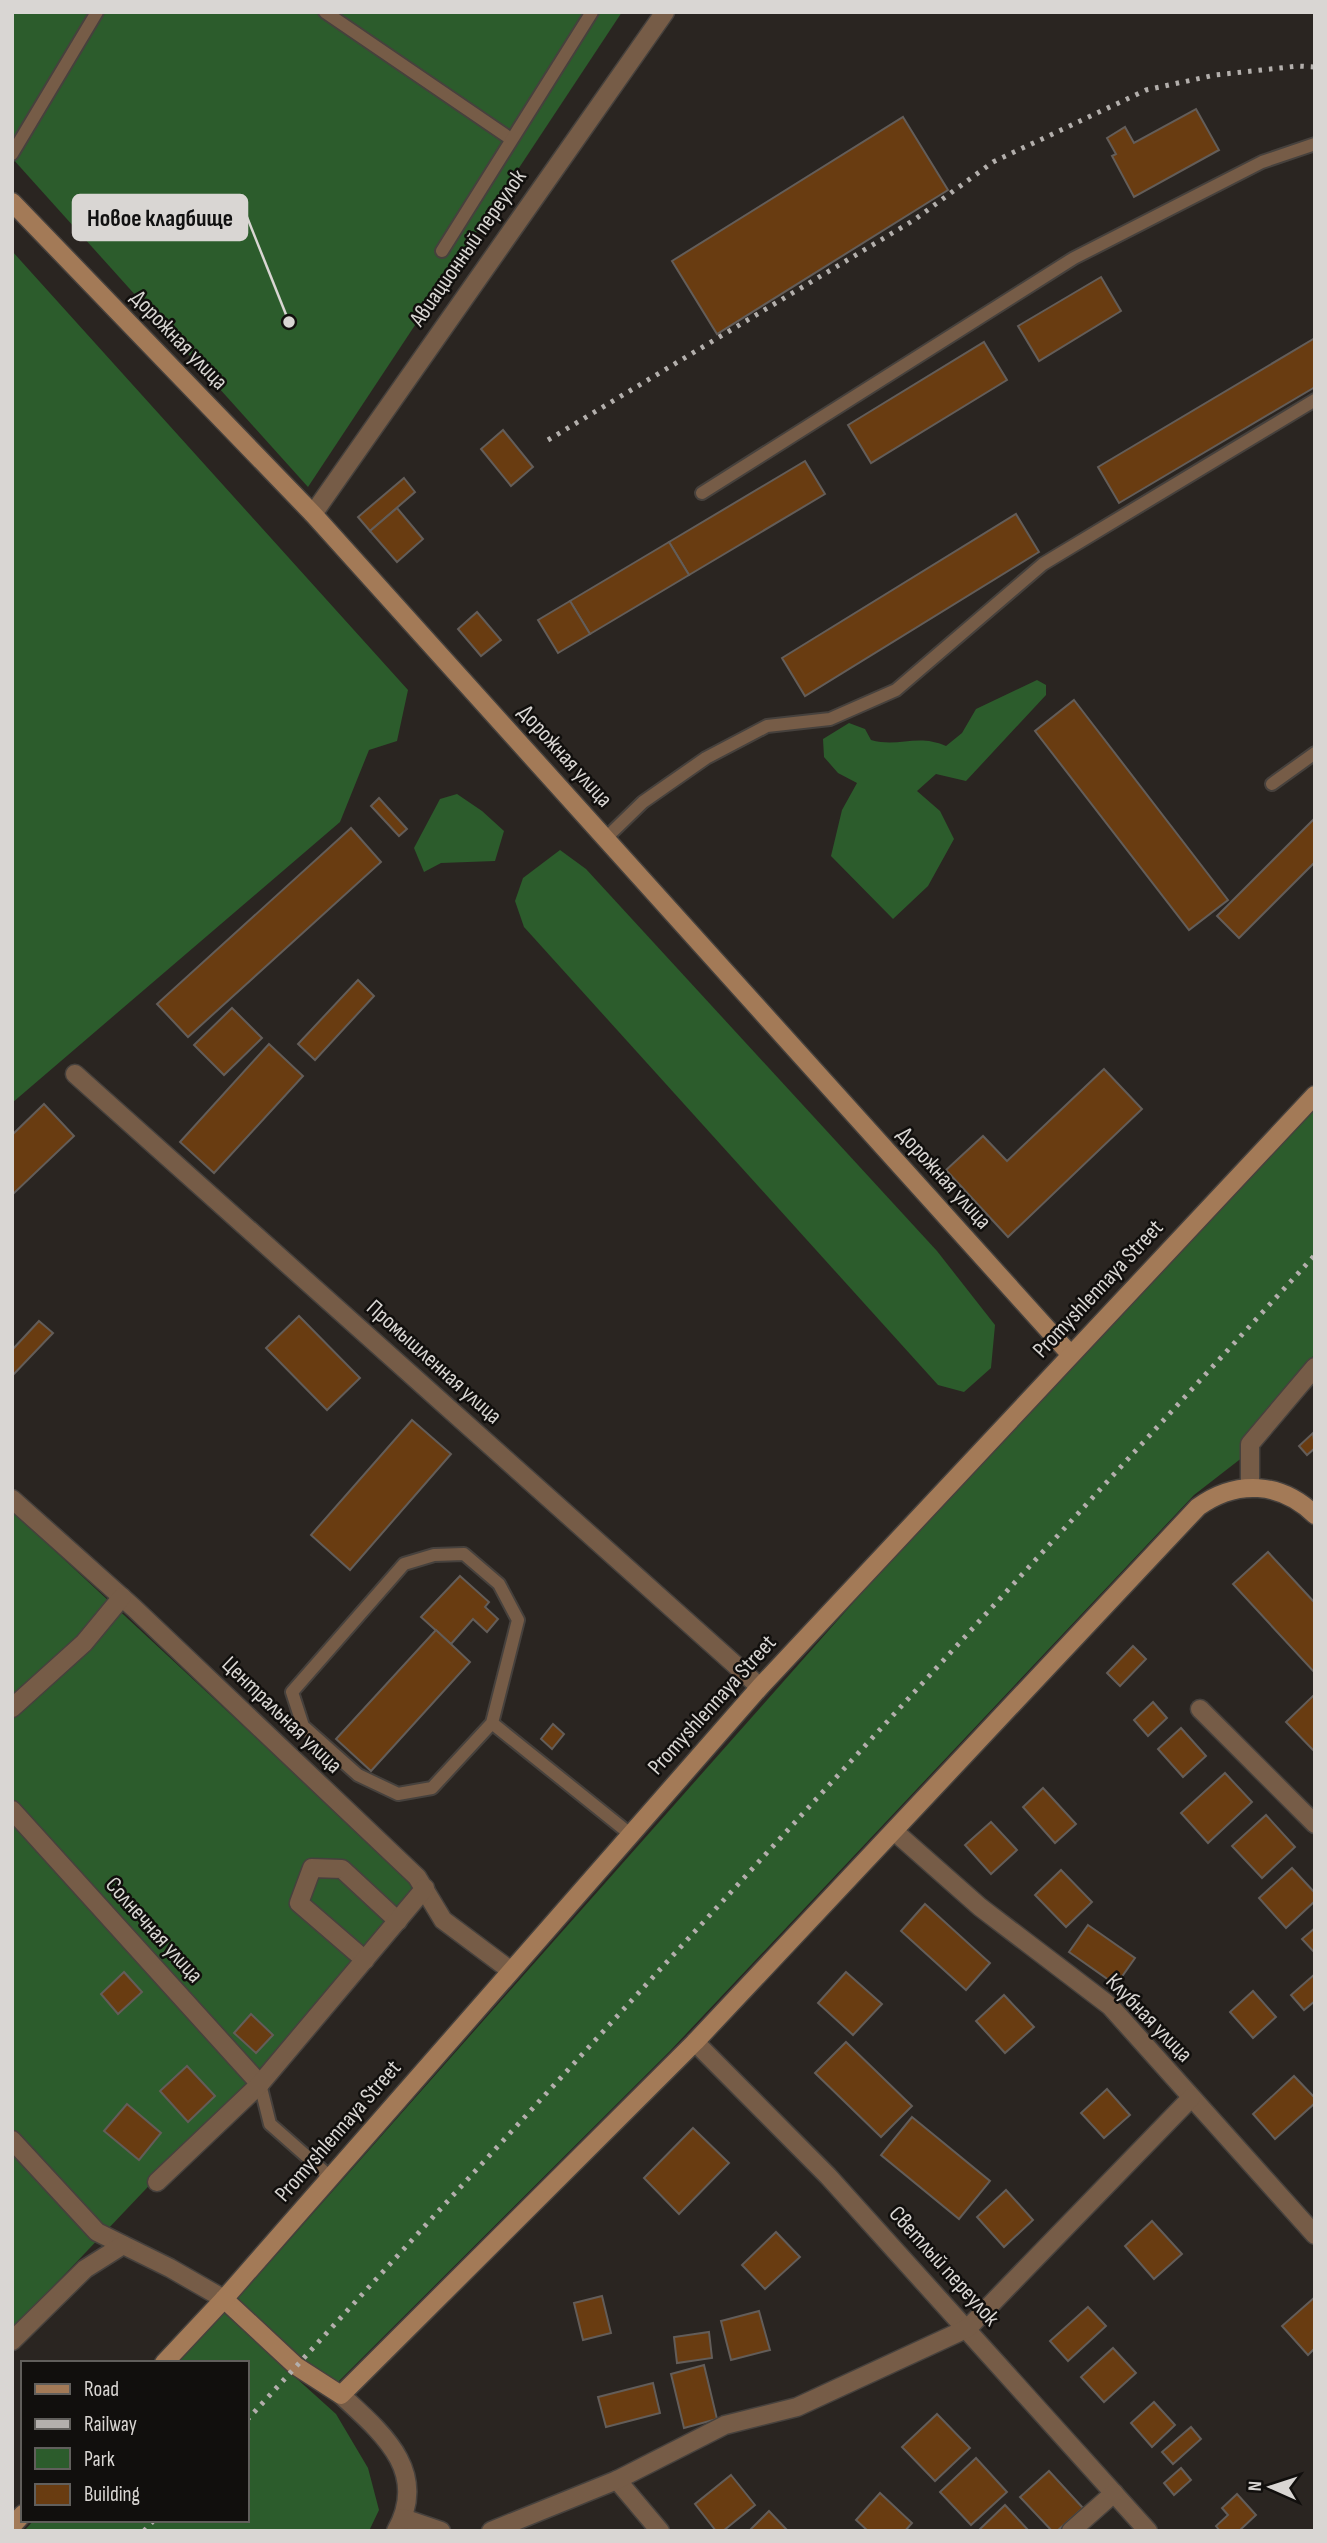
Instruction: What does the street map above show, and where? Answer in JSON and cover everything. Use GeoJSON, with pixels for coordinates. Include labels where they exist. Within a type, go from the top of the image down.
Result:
{"type":"FeatureCollection","features":[{"type":"Feature","properties":{"kind":"street","name":"Авиационный переулок"},"geometry":{"type":"LineString","coordinates":[[313,514],[665,12]]}},
{"type":"Feature","properties":{"kind":"street","name":"Дорожная улица"},"geometry":{"type":"LineString","coordinates":[[12,202],[313,514],[1070,1354]]}},
{"type":"Feature","properties":{"kind":"street","name":"Промышленная улица"},"geometry":{"type":"LineString","coordinates":[[75,1074],[760,1687]]}},
{"type":"Feature","properties":{"kind":"street","name":"Promyshlennaya Street"},"geometry":{"type":"LineString","coordinates":[[166,2361],[224,2299],[760,1687],[1315,1095]]}},
{"type":"Feature","properties":{"kind":"street"},"geometry":{"type":"LineString","coordinates":[[1250,1487],[1250,1444],[1315,1367]]}},
{"type":"Feature","properties":{"kind":"street"},"geometry":{"type":"LineString","coordinates":[[341,2395],[695,2042],[1198,1507],[1230,1489],[1250,1487],[1280,1491],[1302,1503],[1315,1516]]}},
{"type":"Feature","properties":{"kind":"street","name":"Центральная улица"},"geometry":{"type":"LineString","coordinates":[[12,1499],[122,1597],[417,1877],[443,1920],[510,1970]]}},
{"type":"Feature","properties":{"kind":"street"},"geometry":{"type":"LineString","coordinates":[[12,1708],[84,1643],[122,1597]]}},
{"type":"Feature","properties":{"kind":"street"},"geometry":{"type":"LineString","coordinates":[[1200,1709],[1315,1824]]}},
{"type":"Feature","properties":{"kind":"street","name":"Солнечная улица"},"geometry":{"type":"LineString","coordinates":[[12,1810],[260,2084]]}},
{"type":"Feature","properties":{"kind":"street","name":"Клубная улица"},"geometry":{"type":"LineString","coordinates":[[894,1831],[980,1907],[1110,2007],[1315,2235]]}},
{"type":"Feature","properties":{"kind":"street"},"geometry":{"type":"LineString","coordinates":[[365,1960],[299,1903],[313,1868],[342,1869],[398,1921]]}},
{"type":"Feature","properties":{"kind":"street"},"geometry":{"type":"LineString","coordinates":[[158,2182],[260,2084],[425,1888]]}},
{"type":"Feature","properties":{"kind":"street","name":"Светлый переулок"},"geometry":{"type":"LineString","coordinates":[[695,2042],[828,2176],[968,2328],[1148,2531]]}},
{"type":"Feature","properties":{"kind":"street"},"geometry":{"type":"LineString","coordinates":[[491,2531],[617,2480],[725,2425],[797,2407],[968,2328],[1191,2098]]}},
{"type":"Feature","properties":{"kind":"street"},"geometry":{"type":"LineString","coordinates":[[12,2140],[97,2232],[224,2299],[296,2366],[341,2395],[386,2437],[402,2463],[408,2490],[400,2525],[441,2531]]}},
{"type":"Feature","properties":{"kind":"street"},"geometry":{"type":"LineString","coordinates":[[12,2341],[85,2269],[123,2245]]}},
{"type":"Feature","properties":{"kind":"street"},"geometry":{"type":"LineString","coordinates":[[617,2480],[660,2531]]}},
{"type":"Feature","properties":{"kind":"street"},"geometry":{"type":"LineString","coordinates":[[1071,2531],[1114,2493]]}},
{"type":"Feature","properties":{"kind":"lane"},"geometry":{"type":"LineString","coordinates":[[12,154],[97,12]]}},
{"type":"Feature","properties":{"kind":"lane"},"geometry":{"type":"LineString","coordinates":[[325,12],[511,139]]}},
{"type":"Feature","properties":{"kind":"lane"},"geometry":{"type":"LineString","coordinates":[[442,251],[592,12]]}},
{"type":"Feature","properties":{"kind":"lane"},"geometry":{"type":"LineString","coordinates":[[702,493],[1074,258],[1262,162],[1315,144]]}},
{"type":"Feature","properties":{"kind":"lane"},"geometry":{"type":"LineString","coordinates":[[606,838],[643,802],[706,758],[755,732],[767,726],[830,719],[896,690],[1043,564],[1315,400]]}},
{"type":"Feature","properties":{"kind":"lane"},"geometry":{"type":"LineString","coordinates":[[1272,784],[1315,753]]}},
{"type":"Feature","properties":{"kind":"lane"},"geometry":{"type":"LineString","coordinates":[[464,1554],[499,1584],[519,1620],[492,1723],[432,1788],[398,1794],[358,1775],[303,1726],[292,1692],[404,1564],[434,1555],[464,1554]]}},
{"type":"Feature","properties":{"kind":"lane"},"geometry":{"type":"LineString","coordinates":[[492,1723],[630,1834]]}},
{"type":"Feature","properties":{"kind":"lane"},"geometry":{"type":"LineString","coordinates":[[260,2084],[270,2124],[330,2177]]}},
{"type":"Feature","properties":{"kind":"green space"},"geometry":{"type":"Polygon","coordinates":[[[12,12],[622,12],[308,487],[12,158],[12,12]]]}},
{"type":"Feature","properties":{"kind":"green space"},"geometry":{"type":"Polygon","coordinates":[[[12,251],[408,690],[397,741],[369,750],[340,822],[12,1103],[12,251]]]}},
{"type":"Feature","properties":{"kind":"green space"},"geometry":{"type":"Polygon","coordinates":[[[1037,680],[1046,685],[1046,695],[966,781],[936,774],[917,791],[940,811],[954,839],[928,886],[893,919],[831,856],[842,810],[857,783],[838,773],[824,757],[823,739],[849,723],[865,729],[871,740],[917,740],[946,746],[962,733],[976,709],[1037,680]]]}},
{"type":"Feature","properties":{"kind":"green space"},"geometry":{"type":"Polygon","coordinates":[[[457,794],[482,811],[504,831],[495,861],[441,863],[424,872],[414,848],[440,799],[457,794]]]}},
{"type":"Feature","properties":{"kind":"green space"},"geometry":{"type":"Polygon","coordinates":[[[560,850],[586,869],[937,1251],[995,1325],[991,1368],[964,1392],[938,1385],[524,927],[515,901],[523,878],[560,850]]]}},
{"type":"Feature","properties":{"kind":"green space"},"geometry":{"type":"Polygon","coordinates":[[[1315,1108],[1315,1354],[1243,1440],[1243,1457],[1194,1495],[670,2051],[338,2382],[297,2358],[238,2298],[951,1492],[1315,1108]]]}},
{"type":"Feature","properties":{"kind":"green space"},"geometry":{"type":"Polygon","coordinates":[[[12,1511],[425,1895],[12,2330],[12,1511]]]}},
{"type":"Feature","properties":{"kind":"green space"},"geometry":{"type":"Polygon","coordinates":[[[223,2312],[336,2414],[368,2468],[379,2510],[369,2531],[24,2531],[32,2522],[248,2522],[248,2361],[179,2361],[223,2312]]]}},
{"type":"Feature","properties":{"kind":"building"},"geometry":{"type":"Polygon","coordinates":[[[1196,109],[1219,150],[1134,197],[1112,156],[1116,154],[1107,138],[1125,127],[1134,143],[1196,109]]]}},
{"type":"Feature","properties":{"kind":"building"},"geometry":{"type":"Polygon","coordinates":[[[903,117],[948,190],[717,334],[672,261],[903,117]]]}},
{"type":"Feature","properties":{"kind":"building"},"geometry":{"type":"Polygon","coordinates":[[[1101,277],[1121,311],[1039,361],[1018,326],[1101,277]]]}},
{"type":"Feature","properties":{"kind":"building"},"geometry":{"type":"Polygon","coordinates":[[[1315,338],[1315,387],[1119,503],[1098,467],[1315,338]]]}},
{"type":"Feature","properties":{"kind":"building"},"geometry":{"type":"Polygon","coordinates":[[[984,342],[1007,380],[871,463],[848,425],[984,342]]]}},
{"type":"Feature","properties":{"kind":"building"},"geometry":{"type":"Polygon","coordinates":[[[503,430],[533,467],[511,486],[481,449],[503,430]]]}},
{"type":"Feature","properties":{"kind":"building"},"geometry":{"type":"Polygon","coordinates":[[[805,461],[825,494],[689,575],[669,542],[805,461]]]}},
{"type":"Feature","properties":{"kind":"building"},"geometry":{"type":"Polygon","coordinates":[[[404,478],[415,492],[370,531],[358,517],[404,478]]]}},
{"type":"Feature","properties":{"kind":"building"},"geometry":{"type":"Polygon","coordinates":[[[397,508],[423,539],[397,562],[370,531],[397,508]]]}},
{"type":"Feature","properties":{"kind":"building"},"geometry":{"type":"Polygon","coordinates":[[[1016,514],[1039,552],[805,696],[782,658],[1016,514]]]}},
{"type":"Feature","properties":{"kind":"building"},"geometry":{"type":"Polygon","coordinates":[[[669,542],[689,575],[590,634],[570,601],[669,542]]]}},
{"type":"Feature","properties":{"kind":"building"},"geometry":{"type":"Polygon","coordinates":[[[570,601],[590,634],[558,653],[538,620],[570,601]]]}},
{"type":"Feature","properties":{"kind":"building"},"geometry":{"type":"Polygon","coordinates":[[[477,612],[501,640],[481,656],[458,629],[477,612]]]}},
{"type":"Feature","properties":{"kind":"building"},"geometry":{"type":"Polygon","coordinates":[[[1074,700],[1228,900],[1189,930],[1035,731],[1074,700]]]}},
{"type":"Feature","properties":{"kind":"building"},"geometry":{"type":"Polygon","coordinates":[[[379,798],[407,829],[399,836],[371,806],[379,798]]]}},
{"type":"Feature","properties":{"kind":"building"},"geometry":{"type":"Polygon","coordinates":[[[1315,818],[1315,862],[1239,938],[1217,916],[1315,818]]]}},
{"type":"Feature","properties":{"kind":"building"},"geometry":{"type":"Polygon","coordinates":[[[351,828],[381,862],[188,1037],[157,1004],[351,828]]]}},
{"type":"Feature","properties":{"kind":"building"},"geometry":{"type":"Polygon","coordinates":[[[358,980],[374,996],[315,1060],[298,1044],[358,980]]]}},
{"type":"Feature","properties":{"kind":"building"},"geometry":{"type":"Polygon","coordinates":[[[232,1008],[262,1038],[224,1075],[194,1045],[232,1008]]]}},
{"type":"Feature","properties":{"kind":"building"},"geometry":{"type":"Polygon","coordinates":[[[269,1044],[303,1076],[214,1173],[180,1142],[269,1044]]]}},
{"type":"Feature","properties":{"kind":"building"},"geometry":{"type":"Polygon","coordinates":[[[1104,1069],[1142,1109],[1008,1237],[946,1170],[983,1136],[1007,1161],[1104,1069]]]}},
{"type":"Feature","properties":{"kind":"building"},"geometry":{"type":"Polygon","coordinates":[[[44,1104],[74,1136],[12,1195],[12,1135],[44,1104]]]}},
{"type":"Feature","properties":{"kind":"building"},"geometry":{"type":"Polygon","coordinates":[[[299,1316],[360,1378],[327,1410],[266,1348],[299,1316]]]}},
{"type":"Feature","properties":{"kind":"building"},"geometry":{"type":"Polygon","coordinates":[[[39,1321],[53,1333],[12,1376],[12,1350],[39,1321]]]}},
{"type":"Feature","properties":{"kind":"building"},"geometry":{"type":"Polygon","coordinates":[[[412,1420],[451,1454],[350,1570],[311,1535],[412,1420]]]}},
{"type":"Feature","properties":{"kind":"building"},"geometry":{"type":"Polygon","coordinates":[[[1313,1433],[1315,1448],[1307,1455],[1299,1446],[1313,1433]]]}},
{"type":"Feature","properties":{"kind":"building"},"geometry":{"type":"Polygon","coordinates":[[[1268,1552],[1315,1603],[1315,1673],[1233,1584],[1268,1552]]]}},
{"type":"Feature","properties":{"kind":"building"},"geometry":{"type":"Polygon","coordinates":[[[460,1576],[489,1602],[485,1607],[498,1619],[487,1632],[473,1619],[451,1644],[421,1617],[460,1576]]]}},
{"type":"Feature","properties":{"kind":"building"},"geometry":{"type":"Polygon","coordinates":[[[436,1630],[470,1662],[371,1771],[336,1739],[436,1630]]]}},
{"type":"Feature","properties":{"kind":"building"},"geometry":{"type":"Polygon","coordinates":[[[1133,1646],[1146,1659],[1120,1686],[1107,1673],[1133,1646]]]}},
{"type":"Feature","properties":{"kind":"building"},"geometry":{"type":"Polygon","coordinates":[[[1315,1694],[1315,1752],[1286,1722],[1315,1694]]]}},
{"type":"Feature","properties":{"kind":"building"},"geometry":{"type":"Polygon","coordinates":[[[1153,1702],[1167,1718],[1148,1736],[1134,1720],[1153,1702]]]}},
{"type":"Feature","properties":{"kind":"building"},"geometry":{"type":"Polygon","coordinates":[[[553,1724],[564,1734],[552,1749],[541,1739],[553,1724]]]}},
{"type":"Feature","properties":{"kind":"building"},"geometry":{"type":"Polygon","coordinates":[[[1181,1728],[1206,1756],[1183,1777],[1158,1749],[1181,1728]]]}},
{"type":"Feature","properties":{"kind":"building"},"geometry":{"type":"Polygon","coordinates":[[[1225,1773],[1252,1802],[1208,1843],[1181,1813],[1225,1773]]]}},
{"type":"Feature","properties":{"kind":"building"},"geometry":{"type":"Polygon","coordinates":[[[1043,1788],[1076,1824],[1055,1843],[1023,1807],[1043,1788]]]}},
{"type":"Feature","properties":{"kind":"building"},"geometry":{"type":"Polygon","coordinates":[[[1266,1815],[1295,1847],[1262,1878],[1232,1846],[1266,1815]]]}},
{"type":"Feature","properties":{"kind":"building"},"geometry":{"type":"Polygon","coordinates":[[[991,1822],[1017,1850],[991,1874],[965,1845],[991,1822]]]}},
{"type":"Feature","properties":{"kind":"building"},"geometry":{"type":"Polygon","coordinates":[[[1292,1868],[1315,1893],[1315,1901],[1286,1928],[1259,1898],[1292,1868]]]}},
{"type":"Feature","properties":{"kind":"building"},"geometry":{"type":"Polygon","coordinates":[[[1061,1870],[1092,1902],[1066,1927],[1035,1895],[1061,1870]]]}},
{"type":"Feature","properties":{"kind":"building"},"geometry":{"type":"Polygon","coordinates":[[[925,1904],[990,1963],[966,1990],[901,1931],[925,1904]]]}},
{"type":"Feature","properties":{"kind":"building"},"geometry":{"type":"Polygon","coordinates":[[[1088,1925],[1135,1958],[1116,1985],[1069,1952],[1088,1925]]]}},
{"type":"Feature","properties":{"kind":"building"},"geometry":{"type":"Polygon","coordinates":[[[1315,1928],[1315,1953],[1302,1939],[1315,1928]]]}},
{"type":"Feature","properties":{"kind":"building"},"geometry":{"type":"Polygon","coordinates":[[[124,1972],[142,1992],[118,2014],[101,1994],[124,1972]]]}},
{"type":"Feature","properties":{"kind":"building"},"geometry":{"type":"Polygon","coordinates":[[[846,1972],[882,2004],[853,2035],[818,2003],[846,1972]]]}},
{"type":"Feature","properties":{"kind":"building"},"geometry":{"type":"Polygon","coordinates":[[[1315,1974],[1315,2001],[1304,2010],[1291,1995],[1315,1974]]]}},
{"type":"Feature","properties":{"kind":"building"},"geometry":{"type":"Polygon","coordinates":[[[1253,1991],[1276,2017],[1253,2038],[1230,2012],[1253,1991]]]}},
{"type":"Feature","properties":{"kind":"building"},"geometry":{"type":"Polygon","coordinates":[[[1004,1995],[1034,2027],[1005,2053],[976,2021],[1004,1995]]]}},
{"type":"Feature","properties":{"kind":"building"},"geometry":{"type":"Polygon","coordinates":[[[251,2014],[273,2035],[256,2053],[234,2033],[251,2014]]]}},
{"type":"Feature","properties":{"kind":"building"},"geometry":{"type":"Polygon","coordinates":[[[846,2042],[912,2106],[881,2137],[815,2073],[846,2042]]]}},
{"type":"Feature","properties":{"kind":"building"},"geometry":{"type":"Polygon","coordinates":[[[187,2066],[215,2096],[188,2122],[160,2091],[187,2066]]]}},
{"type":"Feature","properties":{"kind":"building"},"geometry":{"type":"Polygon","coordinates":[[[1294,2076],[1315,2098],[1315,2103],[1275,2139],[1253,2114],[1294,2076]]]}},
{"type":"Feature","properties":{"kind":"building"},"geometry":{"type":"Polygon","coordinates":[[[1107,2089],[1130,2115],[1104,2138],[1081,2113],[1107,2089]]]}},
{"type":"Feature","properties":{"kind":"building"},"geometry":{"type":"Polygon","coordinates":[[[127,2104],[161,2133],[139,2160],[104,2131],[127,2104]]]}},
{"type":"Feature","properties":{"kind":"building"},"geometry":{"type":"Polygon","coordinates":[[[912,2117],[990,2181],[959,2219],[881,2155],[912,2117]]]}},
{"type":"Feature","properties":{"kind":"building"},"geometry":{"type":"Polygon","coordinates":[[[693,2128],[729,2163],[679,2214],[644,2178],[693,2128]]]}},
{"type":"Feature","properties":{"kind":"building"},"geometry":{"type":"Polygon","coordinates":[[[1006,2190],[1033,2220],[1004,2247],[977,2217],[1006,2190]]]}},
{"type":"Feature","properties":{"kind":"building"},"geometry":{"type":"Polygon","coordinates":[[[1152,2221],[1182,2254],[1154,2279],[1125,2246],[1152,2221]]]}},
{"type":"Feature","properties":{"kind":"building"},"geometry":{"type":"Polygon","coordinates":[[[776,2232],[800,2257],[765,2289],[742,2265],[776,2232]]]}},
{"type":"Feature","properties":{"kind":"building"},"geometry":{"type":"Polygon","coordinates":[[[602,2296],[611,2333],[583,2340],[574,2303],[602,2296]]]}},
{"type":"Feature","properties":{"kind":"building"},"geometry":{"type":"Polygon","coordinates":[[[1315,2297],[1315,2348],[1308,2355],[1282,2326],[1315,2297]]]}},
{"type":"Feature","properties":{"kind":"building"},"geometry":{"type":"Polygon","coordinates":[[[1088,2307],[1106,2326],[1068,2361],[1050,2341],[1088,2307]]]}},
{"type":"Feature","properties":{"kind":"building"},"geometry":{"type":"Polygon","coordinates":[[[759,2311],[770,2350],[731,2360],[721,2321],[759,2311]]]}},
{"type":"Feature","properties":{"kind":"building"},"geometry":{"type":"Polygon","coordinates":[[[709,2332],[712,2358],[677,2363],[674,2337],[709,2332]]]}},
{"type":"Feature","properties":{"kind":"building"},"geometry":{"type":"Polygon","coordinates":[[[1113,2348],[1136,2373],[1104,2402],[1081,2377],[1113,2348]]]}},
{"type":"Feature","properties":{"kind":"building"},"geometry":{"type":"Polygon","coordinates":[[[704,2365],[717,2419],[684,2428],[671,2374],[704,2365]]]}},
{"type":"Feature","properties":{"kind":"building"},"geometry":{"type":"Polygon","coordinates":[[[653,2383],[660,2413],[606,2427],[598,2397],[653,2383]]]}},
{"type":"Feature","properties":{"kind":"building"},"geometry":{"type":"Polygon","coordinates":[[[1154,2402],[1175,2425],[1152,2447],[1131,2423],[1154,2402]]]}},
{"type":"Feature","properties":{"kind":"building"},"geometry":{"type":"Polygon","coordinates":[[[937,2414],[970,2448],[935,2481],[902,2447],[937,2414]]]}},
{"type":"Feature","properties":{"kind":"building"},"geometry":{"type":"Polygon","coordinates":[[[1191,2427],[1201,2439],[1173,2464],[1162,2452],[1191,2427]]]}},
{"type":"Feature","properties":{"kind":"building"},"geometry":{"type":"Polygon","coordinates":[[[976,2458],[1007,2492],[971,2525],[940,2492],[976,2458]]]}},
{"type":"Feature","properties":{"kind":"building"},"geometry":{"type":"Polygon","coordinates":[[[1181,2468],[1191,2480],[1174,2495],[1164,2483],[1181,2468]]]}},
{"type":"Feature","properties":{"kind":"building"},"geometry":{"type":"Polygon","coordinates":[[[1049,2471],[1083,2508],[1057,2531],[1052,2531],[1020,2497],[1049,2471]]]}},
{"type":"Feature","properties":{"kind":"building"},"geometry":{"type":"Polygon","coordinates":[[[731,2475],[755,2505],[723,2531],[716,2531],[695,2504],[731,2475]]]}},
{"type":"Feature","properties":{"kind":"building"},"geometry":{"type":"Polygon","coordinates":[[[880,2493],[912,2523],[905,2531],[868,2531],[856,2520],[880,2493]]]}},
{"type":"Feature","properties":{"kind":"building"},"geometry":{"type":"Polygon","coordinates":[[[1237,2494],[1256,2515],[1239,2531],[1220,2531],[1216,2526],[1228,2515],[1222,2508],[1237,2494]]]}},
{"type":"Feature","properties":{"kind":"building"},"geometry":{"type":"Polygon","coordinates":[[[1005,2505],[1029,2531],[978,2531],[1005,2505]]]}},
{"type":"Feature","properties":{"kind":"building"},"geometry":{"type":"Polygon","coordinates":[[[769,2511],[788,2531],[749,2531],[769,2511]]]}},
{"type":"Feature","properties":{"kind":"railway"},"geometry":{"type":"LineString","coordinates":[[548,440],[914,220],[993,162],[1146,90],[1215,75],[1298,66],[1315,67]]}},
{"type":"Feature","properties":{"kind":"railway"},"geometry":{"type":"LineString","coordinates":[[248,2419],[1315,1255]]}},
{"type":"Feature","properties":{"kind":"railway"},"geometry":{"type":"LineString","coordinates":[[144,2531],[152,2522]]}},
{"type":"Feature","properties":{"kind":"place","name":"Новое кладбище"},"geometry":{"type":"Point","coordinates":[289,322]}}]}
